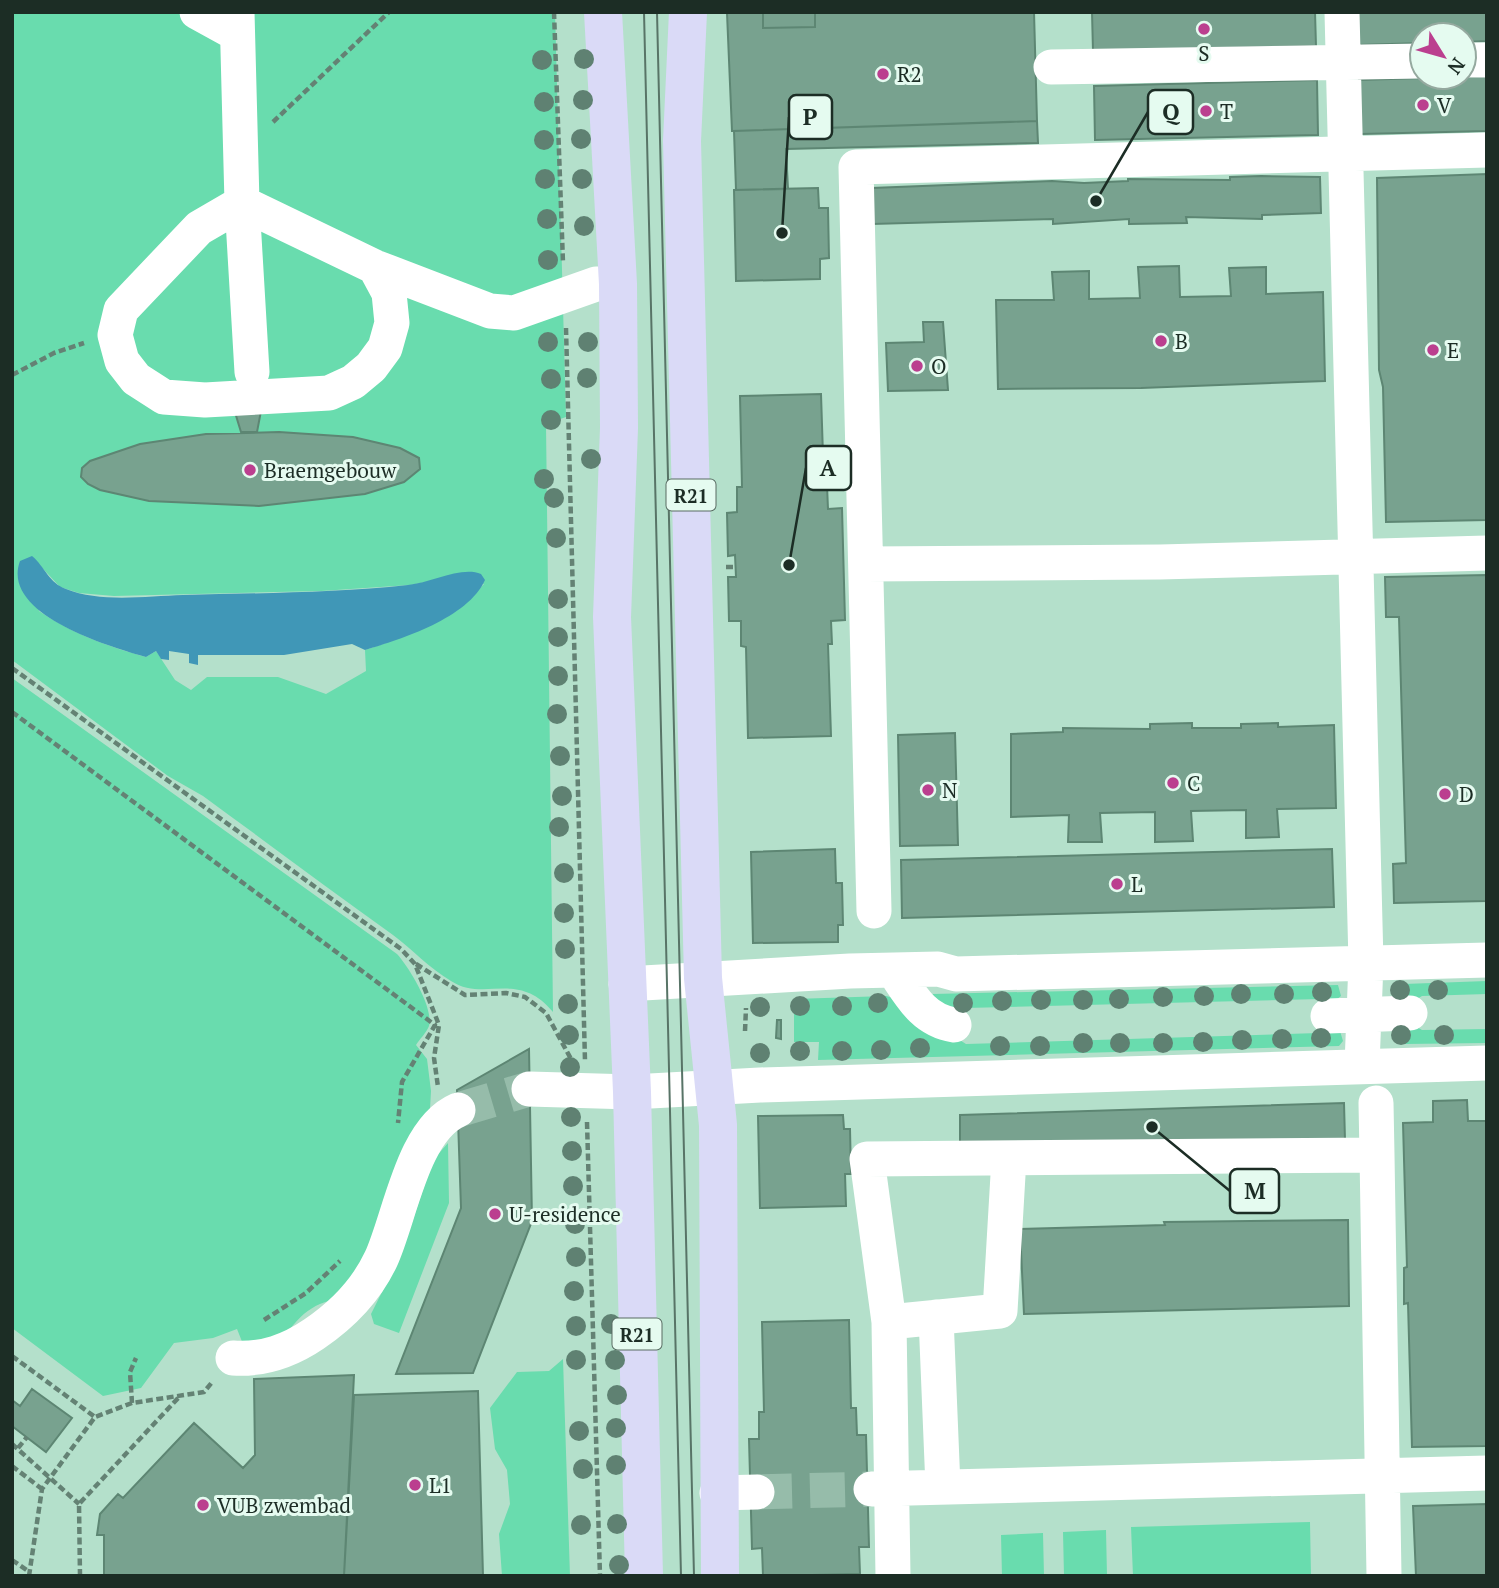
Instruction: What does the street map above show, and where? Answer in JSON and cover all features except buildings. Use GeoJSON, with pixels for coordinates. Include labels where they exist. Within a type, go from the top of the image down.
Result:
{"type":"FeatureCollection","features":[{"type":"Feature","properties":{"kind":"main road","name":"R21"},"geometry":{"type":"LineString","coordinates":[[603,12],[618,284],[619,428],[612,617],[632,1092],[643,1576]]}},
{"type":"Feature","properties":{"kind":"main road","name":"R21"},"geometry":{"type":"LineString","coordinates":[[688,12],[682,141],[703,978],[716,1087],[720,1576]]}},
{"type":"Feature","properties":{"kind":"street"},"geometry":{"type":"LineString","coordinates":[[197,12],[237,23],[242,203],[252,372]]}},
{"type":"Feature","properties":{"kind":"street"},"geometry":{"type":"LineString","coordinates":[[1342,12],[1366,963],[1362,1065]]}},
{"type":"Feature","properties":{"kind":"street"},"geometry":{"type":"LineString","coordinates":[[1051,67],[1408,62]]}},
{"type":"Feature","properties":{"kind":"street"},"geometry":{"type":"LineString","coordinates":[[874,911],[856,167],[1487,150]]}},
{"type":"Feature","properties":{"kind":"street"},"geometry":{"type":"LineString","coordinates":[[242,203],[199,228],[121,310],[115,335],[122,360],[136,379],[164,397],[205,400],[329,393],[353,382],[371,367],[385,348],[392,323],[389,293],[375,267]]}},
{"type":"Feature","properties":{"kind":"street"},"geometry":{"type":"LineString","coordinates":[[242,203],[375,267],[490,311],[514,313],[596,284],[618,284]]}},
{"type":"Feature","properties":{"kind":"street"},"geometry":{"type":"LineString","coordinates":[[866,564],[1160,562],[1487,554]]}},
{"type":"Feature","properties":{"kind":"street"},"geometry":{"type":"LineString","coordinates":[[626,984],[703,978],[938,969],[956,974],[1487,960]]}},
{"type":"Feature","properties":{"kind":"street"},"geometry":{"type":"LineString","coordinates":[[894,971],[918,1006],[938,1023],[954,1025]]}},
{"type":"Feature","properties":{"kind":"street"},"geometry":{"type":"LineString","coordinates":[[1328,1016],[1410,1013]]}},
{"type":"Feature","properties":{"kind":"street"},"geometry":{"type":"LineString","coordinates":[[529,1088],[632,1092],[1362,1065],[1487,1063]]}},
{"type":"Feature","properties":{"kind":"street"},"geometry":{"type":"LineString","coordinates":[[1376,1103],[1380,1476],[1384,1576]]}},
{"type":"Feature","properties":{"kind":"street"},"geometry":{"type":"LineString","coordinates":[[233,1358],[257,1358],[293,1346],[325,1327],[352,1303],[382,1258],[417,1158],[450,1116]]}},
{"type":"Feature","properties":{"kind":"street"},"geometry":{"type":"LineString","coordinates":[[893,1576],[882,1489],[888,1322],[867,1159],[1377,1155]]}},
{"type":"Feature","properties":{"kind":"street"},"geometry":{"type":"LineString","coordinates":[[888,1322],[1000,1311],[1009,1158]]}},
{"type":"Feature","properties":{"kind":"street"},"geometry":{"type":"LineString","coordinates":[[936,1317],[943,1487]]}},
{"type":"Feature","properties":{"kind":"street"},"geometry":{"type":"LineString","coordinates":[[882,1489],[1487,1473]]}},
{"type":"Feature","properties":{"kind":"street"},"geometry":{"type":"LineString","coordinates":[[718,1493],[757,1492]]}},
{"type":"Feature","properties":{"kind":"path"},"geometry":{"type":"LineString","coordinates":[[554,12],[565,295],[600,1576]]}},
{"type":"Feature","properties":{"kind":"path"},"geometry":{"type":"LineString","coordinates":[[12,375],[54,353],[96,339]]}},
{"type":"Feature","properties":{"kind":"path"},"geometry":{"type":"LineString","coordinates":[[725,567],[736,567]]}},
{"type":"Feature","properties":{"kind":"path"},"geometry":{"type":"LineString","coordinates":[[12,668],[166,781],[222,817],[401,949],[415,964],[464,995],[506,993],[525,998],[546,1013],[585,1089]]}},
{"type":"Feature","properties":{"kind":"path"},"geometry":{"type":"LineString","coordinates":[[12,712],[435,1025],[423,1050],[402,1082],[398,1129]]}},
{"type":"Feature","properties":{"kind":"path"},"geometry":{"type":"LineString","coordinates":[[415,964],[439,1025],[434,1058],[450,1116]]}},
{"type":"Feature","properties":{"kind":"path"},"geometry":{"type":"LineString","coordinates":[[745,1036],[746,1008],[751,999]]}},
{"type":"Feature","properties":{"kind":"path"},"geometry":{"type":"LineString","coordinates":[[423,1050],[434,1058]]}},
{"type":"Feature","properties":{"kind":"path"},"geometry":{"type":"LineString","coordinates":[[233,1358],[231,1336],[263,1321],[306,1293],[345,1255]]}},
{"type":"Feature","properties":{"kind":"path"},"geometry":{"type":"LineString","coordinates":[[12,1356],[95,1417]]}},
{"type":"Feature","properties":{"kind":"path"},"geometry":{"type":"LineString","coordinates":[[132,1402],[130,1372],[136,1358]]}},
{"type":"Feature","properties":{"kind":"path"},"geometry":{"type":"LineString","coordinates":[[27,1574],[42,1489],[95,1417],[132,1402],[204,1392]]}},
{"type":"Feature","properties":{"kind":"path"},"geometry":{"type":"LineString","coordinates":[[80,1576],[79,1504],[180,1395]]}},
{"type":"Feature","properties":{"kind":"path"},"geometry":{"type":"LineString","coordinates":[[18,1448],[27,1437]]}},
{"type":"Feature","properties":{"kind":"path"},"geometry":{"type":"LineString","coordinates":[[12,1444],[79,1504]]}},
{"type":"Feature","properties":{"kind":"path"},"geometry":{"type":"LineString","coordinates":[[12,1466],[42,1489]]}},
{"type":"Feature","properties":{"kind":"path"},"geometry":{"type":"LineString","coordinates":[[12,1560],[27,1574]]}},
{"type":"Feature","properties":{"kind":"green space"},"geometry":{"type":"Polygon","coordinates":[[[12,12],[555,12],[566,417],[546,424],[553,1012],[540,999],[527,992],[464,987],[443,976],[393,935],[203,796],[168,776],[12,660],[12,12]],[[32,557],[39,611],[91,639],[146,657],[156,651],[175,680],[191,690],[207,677],[278,677],[326,694],[366,671],[365,650],[398,639],[429,624],[457,607],[484,584],[442,579],[410,585],[321,591],[114,596],[79,593],[60,587],[32,557]]]}},
{"type":"Feature","properties":{"kind":"green space"},"geometry":{"type":"Polygon","coordinates":[[[12,678],[397,954],[419,988],[430,1018],[428,1028],[416,1045],[427,1059],[431,1091],[429,1127],[347,1298],[325,1302],[308,1311],[280,1342],[243,1344],[237,1329],[213,1338],[174,1343],[141,1388],[103,1396],[12,1328],[12,678]]]}},
{"type":"Feature","properties":{"kind":"green space"},"geometry":{"type":"Polygon","coordinates":[[[1487,981],[1487,994],[1422,996],[1411,1003],[1400,999],[1397,994],[1404,984],[1487,981]]]}},
{"type":"Feature","properties":{"kind":"green space"},"geometry":{"type":"Polygon","coordinates":[[[1338,985],[1341,996],[1327,1007],[1322,999],[965,1008],[954,1016],[932,994],[1338,985]]]}},
{"type":"Feature","properties":{"kind":"green space"},"geometry":{"type":"Polygon","coordinates":[[[894,998],[966,1044],[1319,1033],[1328,1024],[1340,1031],[1343,1041],[1339,1046],[818,1060],[819,1042],[794,1042],[794,999],[894,998]]]}},
{"type":"Feature","properties":{"kind":"green space"},"geometry":{"type":"Polygon","coordinates":[[[1410,1023],[1422,1030],[1487,1029],[1487,1043],[1404,1044],[1395,1035],[1410,1023]]]}},
{"type":"Feature","properties":{"kind":"green space"},"geometry":{"type":"Polygon","coordinates":[[[448,1143],[449,1203],[399,1333],[374,1324],[371,1314],[402,1252],[433,1160],[448,1143]]]}},
{"type":"Feature","properties":{"kind":"green space"},"geometry":{"type":"Polygon","coordinates":[[[563,1359],[570,1576],[502,1576],[499,1534],[510,1504],[507,1470],[495,1449],[490,1408],[517,1372],[549,1371],[563,1359]]]}},
{"type":"Feature","properties":{"kind":"green space"},"geometry":{"type":"Polygon","coordinates":[[[1310,1522],[1311,1576],[1133,1576],[1131,1527],[1310,1522]]]}},
{"type":"Feature","properties":{"kind":"green space"},"geometry":{"type":"Polygon","coordinates":[[[1106,1530],[1107,1576],[1064,1576],[1063,1532],[1106,1530]]]}},
{"type":"Feature","properties":{"kind":"green space"},"geometry":{"type":"Polygon","coordinates":[[[1043,1533],[1044,1576],[1002,1576],[1001,1535],[1043,1533]]]}},
{"type":"Feature","properties":{"kind":"water"},"geometry":{"type":"Polygon","coordinates":[[[32,556],[60,586],[79,593],[108,597],[352,590],[417,584],[464,572],[481,574],[485,580],[464,605],[449,616],[415,633],[365,650],[352,644],[284,655],[198,655],[198,665],[189,663],[189,654],[169,651],[169,660],[161,659],[156,651],[146,657],[109,645],[62,625],[42,612],[26,597],[18,580],[20,561],[32,556]]]}},
{"type":"Feature","properties":{"kind":"tunnel"},"geometry":{"type":"LineString","coordinates":[[458,1110],[529,1089]]}},
{"type":"Feature","properties":{"kind":"tunnel"},"geometry":{"type":"LineString","coordinates":[[757,1492],[871,1489]]}},
{"type":"Feature","properties":{"kind":"tram line"},"geometry":{"type":"LineString","coordinates":[[644,12],[681,1576]]}},
{"type":"Feature","properties":{"kind":"tram line"},"geometry":{"type":"LineString","coordinates":[[657,12],[694,1576]]}},
{"type":"Feature","properties":{"kind":"place","name":"S"},"geometry":{"type":"Point","coordinates":[1204,29]}},
{"type":"Feature","properties":{"kind":"place","name":"R2"},"geometry":{"type":"Point","coordinates":[883,74]}},
{"type":"Feature","properties":{"kind":"place","name":"V"},"geometry":{"type":"Point","coordinates":[1423,105]}},
{"type":"Feature","properties":{"kind":"place","name":"T"},"geometry":{"type":"Point","coordinates":[1206,111]}},
{"type":"Feature","properties":{"kind":"place","name":"Q"},"geometry":{"type":"Point","coordinates":[1096,201]}},
{"type":"Feature","properties":{"kind":"place","name":"P"},"geometry":{"type":"Point","coordinates":[782,233]}},
{"type":"Feature","properties":{"kind":"place","name":"B"},"geometry":{"type":"Point","coordinates":[1161,341]}},
{"type":"Feature","properties":{"kind":"place","name":"E"},"geometry":{"type":"Point","coordinates":[1433,350]}},
{"type":"Feature","properties":{"kind":"place","name":"O"},"geometry":{"type":"Point","coordinates":[917,366]}},
{"type":"Feature","properties":{"kind":"place","name":"Braemgebouw"},"geometry":{"type":"Point","coordinates":[250,470]}},
{"type":"Feature","properties":{"kind":"place","name":"A"},"geometry":{"type":"Point","coordinates":[789,565]}},
{"type":"Feature","properties":{"kind":"place","name":"C"},"geometry":{"type":"Point","coordinates":[1173,783]}},
{"type":"Feature","properties":{"kind":"place","name":"N"},"geometry":{"type":"Point","coordinates":[928,790]}},
{"type":"Feature","properties":{"kind":"place","name":"D"},"geometry":{"type":"Point","coordinates":[1445,794]}},
{"type":"Feature","properties":{"kind":"place","name":"L"},"geometry":{"type":"Point","coordinates":[1117,884]}},
{"type":"Feature","properties":{"kind":"place","name":"M"},"geometry":{"type":"Point","coordinates":[1152,1127]}},
{"type":"Feature","properties":{"kind":"place","name":"U-residence"},"geometry":{"type":"Point","coordinates":[495,1214]}},
{"type":"Feature","properties":{"kind":"place","name":"L1"},"geometry":{"type":"Point","coordinates":[415,1485]}},
{"type":"Feature","properties":{"kind":"place","name":"VUB zwembad"},"geometry":{"type":"Point","coordinates":[203,1505]}}]}
